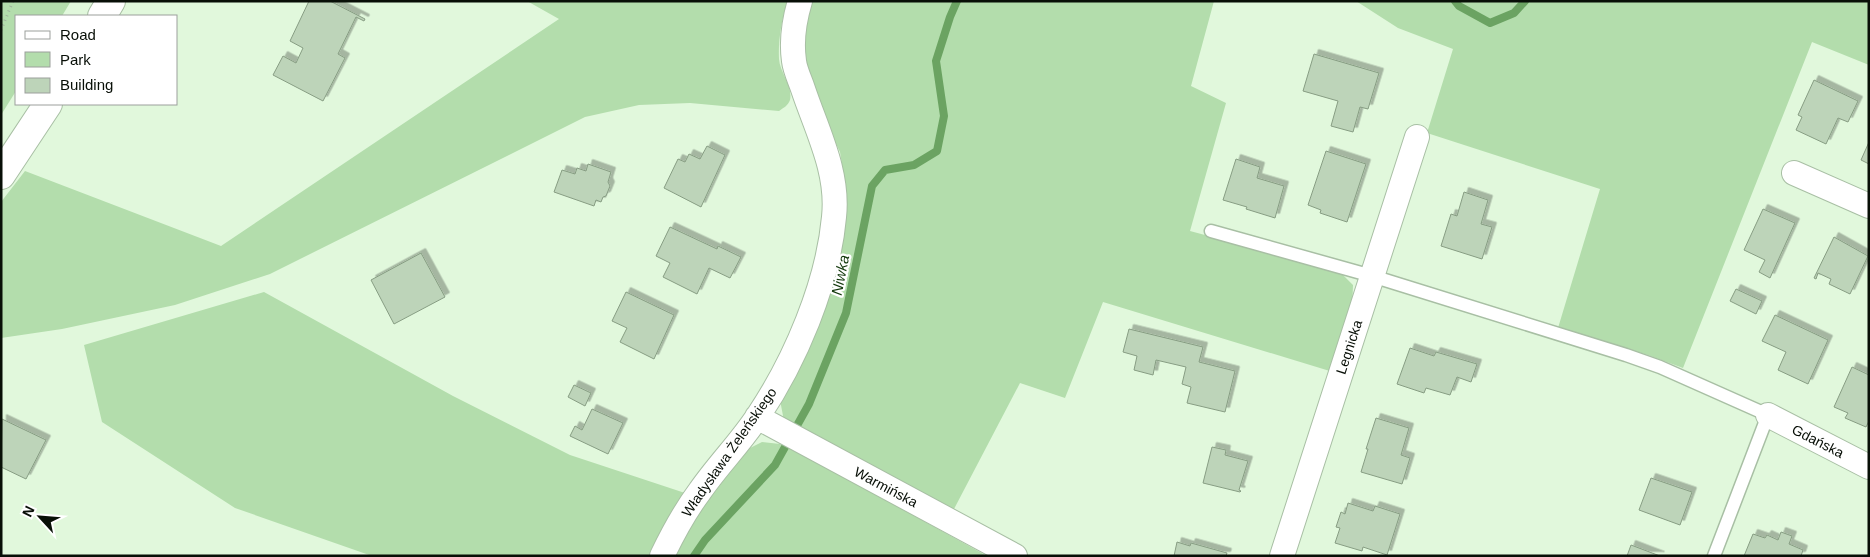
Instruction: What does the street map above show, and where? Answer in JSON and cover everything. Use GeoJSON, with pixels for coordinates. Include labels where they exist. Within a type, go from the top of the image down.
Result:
{"type":"FeatureCollection","features":[{"type":"Feature","properties":{"kind":"street"},"geometry":{"type":"LineString","coordinates":[[103,15],[111,1]]}},
{"type":"Feature","properties":{"kind":"street","name":"Władysława Żeleńskiego"},"geometry":{"type":"LineString","coordinates":[[662,556],[699,491],[757,417],[777,385],[802,333],[828,254],[835,216],[834,184],[826,152],[794,62],[794,23],[800,1]]}},
{"type":"Feature","properties":{"kind":"street"},"geometry":{"type":"LineString","coordinates":[[1,175],[47,105]]}},
{"type":"Feature","properties":{"kind":"street","name":"Legnicka"},"geometry":{"type":"LineString","coordinates":[[1282,556],[1417,137]]}},
{"type":"Feature","properties":{"kind":"street"},"geometry":{"type":"LineString","coordinates":[[1794,173],[1869,206]]}},
{"type":"Feature","properties":{"kind":"street","name":"Gdańska"},"geometry":{"type":"LineString","coordinates":[[1768,415],[1869,467]]}},
{"type":"Feature","properties":{"kind":"street","name":"Warmińska"},"geometry":{"type":"LineString","coordinates":[[757,417],[1015,556]]}},
{"type":"Feature","properties":{"kind":"lane"},"geometry":{"type":"LineString","coordinates":[[1211,231],[1372,276],[1626,355],[1660,367],[1768,415],[1714,556]]}},
{"type":"Feature","properties":{"kind":"path"},"geometry":{"type":"LineString","coordinates":[[1,30],[13,1]]}},
{"type":"Feature","properties":{"kind":"green space"},"geometry":{"type":"Polygon","coordinates":[[[1,1],[71,1],[63,15],[15,15],[15,93],[1,115],[1,1]]]}},
{"type":"Feature","properties":{"kind":"green space"},"geometry":{"type":"Polygon","coordinates":[[[527,1],[787,1],[779,44],[779,59],[790,90],[790,100],[779,111],[690,103],[639,105],[585,117],[270,274],[175,305],[62,329],[1,338],[1,202],[25,171],[221,246],[559,19],[527,1]]]}},
{"type":"Feature","properties":{"kind":"green space"},"geometry":{"type":"Polygon","coordinates":[[[809,1],[1214,1],[1191,86],[1226,103],[1190,231],[1339,271],[1353,285],[1352,310],[1333,372],[1103,302],[1065,398],[1020,383],[954,509],[784,421],[780,400],[809,346],[838,262],[845,220],[845,183],[840,152],[815,101],[803,57],[804,17],[809,1]]]}},
{"type":"Feature","properties":{"kind":"green space"},"geometry":{"type":"Polygon","coordinates":[[[1356,1],[1869,1],[1869,65],[1812,42],[1683,368],[1648,355],[1558,328],[1600,189],[1427,133],[1453,49],[1398,28],[1356,1]]]}},
{"type":"Feature","properties":{"kind":"green space"},"geometry":{"type":"Polygon","coordinates":[[[264,292],[453,396],[570,455],[688,494],[653,556],[372,556],[235,508],[102,422],[84,345],[264,292]]]}},
{"type":"Feature","properties":{"kind":"green space"},"geometry":{"type":"Polygon","coordinates":[[[762,442],[780,444],[987,556],[666,556],[687,520],[748,449],[762,442]]]}},
{"type":"Feature","properties":{"kind":"building"},"geometry":{"type":"Polygon","coordinates":[[[309,1],[330,1],[365,19],[364,21],[356,17],[338,54],[345,58],[323,101],[273,75],[283,56],[296,63],[303,48],[290,41],[309,1]]]}},
{"type":"Feature","properties":{"kind":"building"},"geometry":{"type":"Polygon","coordinates":[[[1314,54],[1379,73],[1368,109],[1360,107],[1353,132],[1331,126],[1338,101],[1303,91],[1314,54]]]}},
{"type":"Feature","properties":{"kind":"building"},"geometry":{"type":"Polygon","coordinates":[[[1814,80],[1858,101],[1848,122],[1838,118],[1826,144],[1796,130],[1802,117],[1798,115],[1814,80]]]}},
{"type":"Feature","properties":{"kind":"building"},"geometry":{"type":"Polygon","coordinates":[[[1869,142],[1869,164],[1861,160],[1869,142]]]}},
{"type":"Feature","properties":{"kind":"building"},"geometry":{"type":"Polygon","coordinates":[[[707,146],[725,155],[701,207],[664,188],[678,159],[685,162],[689,154],[700,159],[707,146]]]}},
{"type":"Feature","properties":{"kind":"building"},"geometry":{"type":"Polygon","coordinates":[[[1326,151],[1366,164],[1347,222],[1320,213],[1321,210],[1308,205],[1326,151]]]}},
{"type":"Feature","properties":{"kind":"building"},"geometry":{"type":"Polygon","coordinates":[[[1236,159],[1260,167],[1257,178],[1284,186],[1275,218],[1223,200],[1236,159]]]}},
{"type":"Feature","properties":{"kind":"building"},"geometry":{"type":"Polygon","coordinates":[[[588,164],[611,172],[608,182],[610,186],[601,202],[596,200],[594,206],[554,192],[562,170],[575,174],[577,168],[586,171],[588,164]]]}},
{"type":"Feature","properties":{"kind":"building"},"geometry":{"type":"Polygon","coordinates":[[[1464,192],[1488,200],[1481,224],[1492,227],[1482,259],[1441,246],[1451,214],[1457,216],[1464,192]]]}},
{"type":"Feature","properties":{"kind":"building"},"geometry":{"type":"Polygon","coordinates":[[[1763,209],[1795,223],[1770,278],[1759,272],[1765,260],[1744,250],[1763,209]]]}},
{"type":"Feature","properties":{"kind":"building"},"geometry":{"type":"Polygon","coordinates":[[[670,227],[717,249],[718,246],[741,257],[730,278],[709,268],[697,294],[663,277],[670,263],[656,256],[670,227]]]}},
{"type":"Feature","properties":{"kind":"building"},"geometry":{"type":"Polygon","coordinates":[[[1834,237],[1868,256],[1850,294],[1829,284],[1831,279],[1818,273],[1816,279],[1814,278],[1834,237]]]}},
{"type":"Feature","properties":{"kind":"building"},"geometry":{"type":"Polygon","coordinates":[[[421,253],[445,297],[394,324],[371,280],[421,253]]]}},
{"type":"Feature","properties":{"kind":"building"},"geometry":{"type":"Polygon","coordinates":[[[1736,289],[1762,301],[1756,314],[1730,301],[1736,289]]]}},
{"type":"Feature","properties":{"kind":"building"},"geometry":{"type":"Polygon","coordinates":[[[626,292],[674,315],[654,359],[620,342],[627,328],[612,321],[626,292]]]}},
{"type":"Feature","properties":{"kind":"building"},"geometry":{"type":"Polygon","coordinates":[[[1775,315],[1828,340],[1808,384],[1778,370],[1786,352],[1762,341],[1775,315]]]}},
{"type":"Feature","properties":{"kind":"building"},"geometry":{"type":"Polygon","coordinates":[[[1129,329],[1203,347],[1199,362],[1235,371],[1225,412],[1187,403],[1191,387],[1182,384],[1186,367],[1156,360],[1153,375],[1134,370],[1137,356],[1123,352],[1129,329]]]}},
{"type":"Feature","properties":{"kind":"building"},"geometry":{"type":"Polygon","coordinates":[[[1410,348],[1434,356],[1436,352],[1477,364],[1471,382],[1457,377],[1450,395],[1426,388],[1424,393],[1397,384],[1410,348]]]}},
{"type":"Feature","properties":{"kind":"building"},"geometry":{"type":"Polygon","coordinates":[[[1852,367],[1869,375],[1869,421],[1866,427],[1845,418],[1848,413],[1834,407],[1852,367]]]}},
{"type":"Feature","properties":{"kind":"building"},"geometry":{"type":"Polygon","coordinates":[[[574,385],[591,393],[585,406],[568,397],[574,385]]]}},
{"type":"Feature","properties":{"kind":"building"},"geometry":{"type":"Polygon","coordinates":[[[592,409],[623,423],[608,454],[570,436],[575,426],[582,430],[592,409]]]}},
{"type":"Feature","properties":{"kind":"building"},"geometry":{"type":"Polygon","coordinates":[[[1376,418],[1409,428],[1401,455],[1410,458],[1402,484],[1361,472],[1376,418]]]}},
{"type":"Feature","properties":{"kind":"building"},"geometry":{"type":"Polygon","coordinates":[[[2,419],[46,440],[26,479],[1,467],[2,419]]]}},
{"type":"Feature","properties":{"kind":"building"},"geometry":{"type":"Polygon","coordinates":[[[1212,447],[1226,450],[1225,455],[1248,461],[1240,492],[1203,483],[1212,447]]]}},
{"type":"Feature","properties":{"kind":"building"},"geometry":{"type":"Polygon","coordinates":[[[1651,478],[1692,492],[1680,525],[1639,510],[1651,478]]]}},
{"type":"Feature","properties":{"kind":"building"},"geometry":{"type":"Polygon","coordinates":[[[1348,503],[1373,511],[1375,506],[1400,514],[1387,555],[1363,547],[1362,551],[1335,543],[1340,528],[1336,527],[1341,512],[1345,514],[1348,503]]]}},
{"type":"Feature","properties":{"kind":"building"},"geometry":{"type":"Polygon","coordinates":[[[1781,532],[1792,536],[1789,544],[1803,550],[1801,556],[1744,556],[1753,534],[1765,538],[1767,535],[1778,540],[1781,532]]]}},
{"type":"Feature","properties":{"kind":"building"},"geometry":{"type":"Polygon","coordinates":[[[1177,542],[1190,546],[1191,543],[1227,553],[1226,556],[1174,556],[1177,542]]]}},
{"type":"Feature","properties":{"kind":"building"},"geometry":{"type":"Polygon","coordinates":[[[1631,545],[1660,556],[1627,556],[1631,545]]]}},
{"type":"Feature","properties":{"kind":"waterway","name":"Niwka"},"geometry":{"type":"LineString","coordinates":[[694,556],[705,540],[775,465],[809,404],[846,313],[872,186],[885,170],[914,165],[937,151],[944,116],[936,61],[957,1]]}},
{"type":"Feature","properties":{"kind":"waterway"},"geometry":{"type":"LineString","coordinates":[[1455,1],[1459,6],[1490,23],[1514,13],[1525,1]]}}]}
